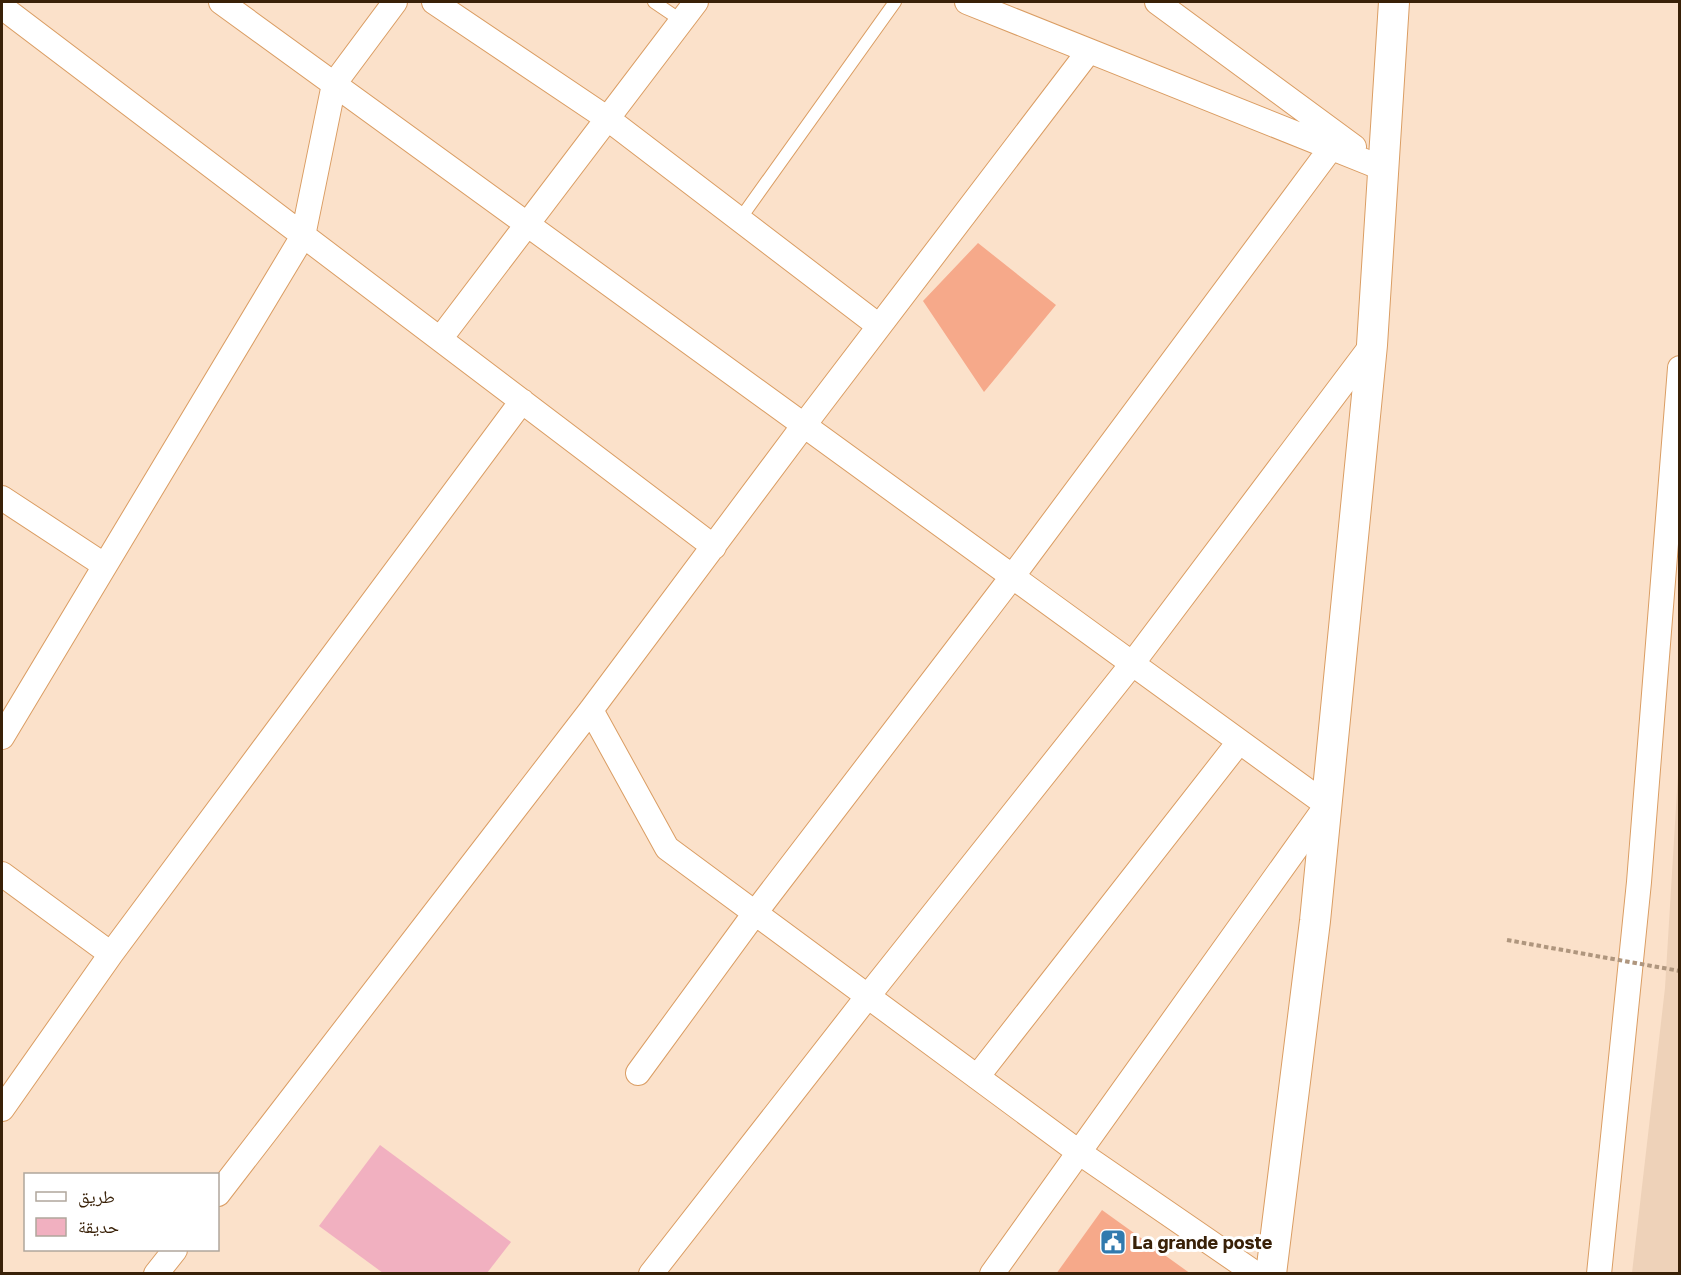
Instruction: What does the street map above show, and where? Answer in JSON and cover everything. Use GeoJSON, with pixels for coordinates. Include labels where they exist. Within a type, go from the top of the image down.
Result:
{"type":"FeatureCollection","features":[{"type":"Feature","properties":{"kind":"street"},"geometry":{"type":"LineString","coordinates":[[221,2],[1327,805]]}},
{"type":"Feature","properties":{"kind":"street"},"geometry":{"type":"LineString","coordinates":[[2,737],[303,236],[334,84],[395,2]]}},
{"type":"Feature","properties":{"kind":"street"},"geometry":{"type":"LineString","coordinates":[[434,2],[608,119],[879,326]]}},
{"type":"Feature","properties":{"kind":"street"},"geometry":{"type":"LineString","coordinates":[[440,339],[696,2]]}},
{"type":"Feature","properties":{"kind":"street"},"geometry":{"type":"LineString","coordinates":[[967,2],[1382,168]]}},
{"type":"Feature","properties":{"kind":"street"},"geometry":{"type":"LineString","coordinates":[[1157,2],[1382,168]]}},
{"type":"Feature","properties":{"kind":"street"},"geometry":{"type":"LineString","coordinates":[[1271,1274],[1315,921],[1372,345],[1394,2]]}},
{"type":"Feature","properties":{"kind":"street"},"geometry":{"type":"LineString","coordinates":[[2,7],[714,547]]}},
{"type":"Feature","properties":{"kind":"street"},"geometry":{"type":"LineString","coordinates":[[219,1193],[591,710],[804,425],[1089,51]]}},
{"type":"Feature","properties":{"kind":"street"},"geometry":{"type":"LineString","coordinates":[[638,1072],[1332,148]]}},
{"type":"Feature","properties":{"kind":"street"},"geometry":{"type":"LineString","coordinates":[[651,1274],[1132,664],[1372,345]]}},
{"type":"Feature","properties":{"kind":"street"},"geometry":{"type":"LineString","coordinates":[[1599,1274],[1639,882],[1680,368]]}},
{"type":"Feature","properties":{"kind":"street"},"geometry":{"type":"LineString","coordinates":[[2,1109],[111,954],[522,401]]}},
{"type":"Feature","properties":{"kind":"street"},"geometry":{"type":"LineString","coordinates":[[2,498],[104,565]]}},
{"type":"Feature","properties":{"kind":"street"},"geometry":{"type":"LineString","coordinates":[[591,710],[667,848],[1080,1153],[1256,1274]]}},
{"type":"Feature","properties":{"kind":"street"},"geometry":{"type":"LineString","coordinates":[[977,1077],[1239,742]]}},
{"type":"Feature","properties":{"kind":"street"},"geometry":{"type":"LineString","coordinates":[[992,1274],[1327,805]]}},
{"type":"Feature","properties":{"kind":"street"},"geometry":{"type":"LineString","coordinates":[[2,874],[111,954]]}},
{"type":"Feature","properties":{"kind":"street"},"geometry":{"type":"LineString","coordinates":[[156,1274],[174,1251]]}},
{"type":"Feature","properties":{"kind":"lane"},"geometry":{"type":"LineString","coordinates":[[654,2],[681,21]]}},
{"type":"Feature","properties":{"kind":"lane"},"geometry":{"type":"LineString","coordinates":[[740,219],[895,2]]}},
{"type":"Feature","properties":{"kind":"path"},"geometry":{"type":"LineString","coordinates":[[1506,940],[1680,971]]}},
{"type":"Feature","properties":{"kind":"shaded area"},"geometry":{"type":"Polygon","coordinates":[[[1679,758],[1679,1273],[1632,1273],[1665,988],[1679,758]]]}},
{"type":"Feature","properties":{"kind":"green space"},"geometry":{"type":"Polygon","coordinates":[[[380,1145],[511,1242],[487,1273],[383,1273],[319,1226],[380,1145]]]}},
{"type":"Feature","properties":{"kind":"building"},"geometry":{"type":"Polygon","coordinates":[[[978,243],[1056,305],[984,392],[923,301],[978,243]]]}},
{"type":"Feature","properties":{"kind":"building","name":"La grande poste"},"geometry":{"type":"Polygon","coordinates":[[[1102,1210],[1191,1274],[1056,1274],[1102,1210]]]}},
{"type":"Feature","properties":{"kind":"place","name":"La grande poste"},"geometry":{"type":"Point","coordinates":[1113,1242]}}]}
